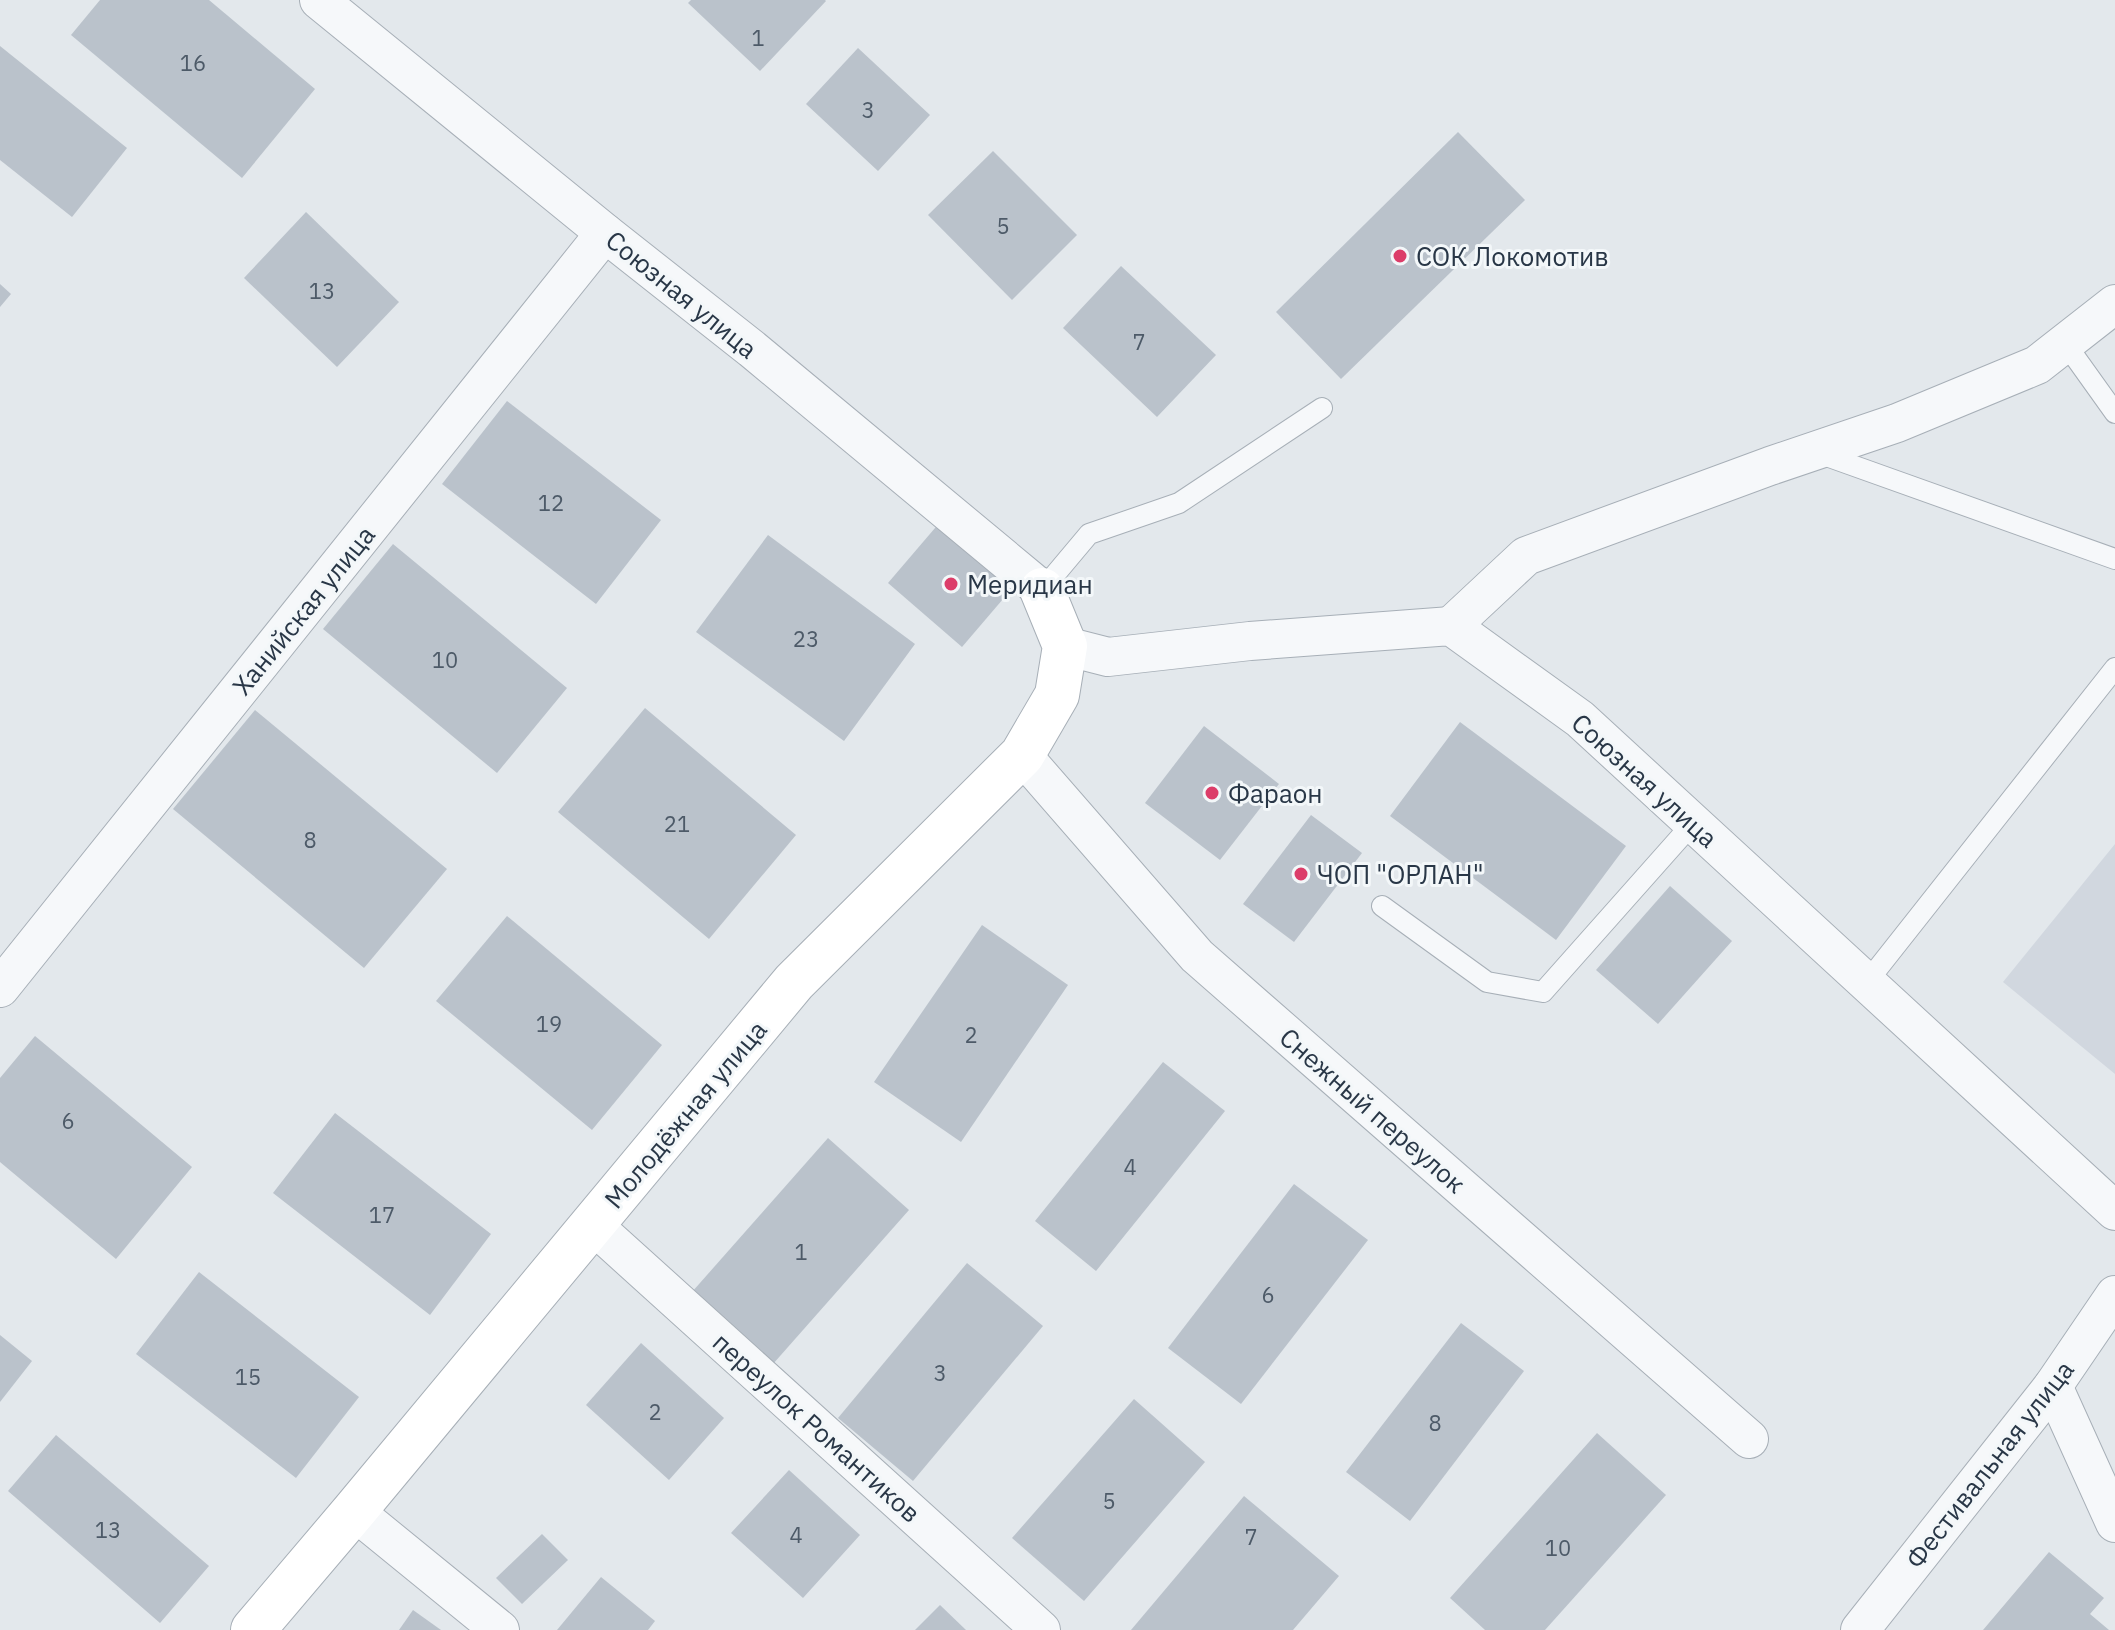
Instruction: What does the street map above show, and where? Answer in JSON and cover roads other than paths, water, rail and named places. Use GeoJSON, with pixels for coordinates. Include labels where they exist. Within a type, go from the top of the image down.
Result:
{"type":"FeatureCollection","features":[{"type":"Feature","properties":{"kind":"street","name":"Союзная улица"},"geometry":{"type":"LineString","coordinates":[[319,0],[752,349],[1042,590]]}},
{"type":"Feature","properties":{"kind":"street","name":"Ханийская улица"},"geometry":{"type":"LineString","coordinates":[[0,988],[605,233]]}},
{"type":"Feature","properties":{"kind":"street"},"geometry":{"type":"LineString","coordinates":[[1042,590],[1065,646],[1108,657],[1250,641],[1451,626],[1526,556],[1897,423],[2037,365],[2115,304]]}},
{"type":"Feature","properties":{"kind":"street","name":"Союзная улица"},"geometry":{"type":"LineString","coordinates":[[1451,626],[1580,719],[2115,1211]]}},
{"type":"Feature","properties":{"kind":"street","name":"Молодёжная улица"},"geometry":{"type":"LineString","coordinates":[[253,1630],[794,982],[1022,755],[1057,695],[1065,646]]}},
{"type":"Feature","properties":{"kind":"street","name":"Снежный переулок"},"geometry":{"type":"LineString","coordinates":[[1022,755],[1197,956],[1749,1439]]}},
{"type":"Feature","properties":{"kind":"street","name":"переулок Романтиков"},"geometry":{"type":"LineString","coordinates":[[593,1225],[1041,1630]]}},
{"type":"Feature","properties":{"kind":"street","name":"Фестивальная улица"},"geometry":{"type":"LineString","coordinates":[[1860,1630],[2053,1386],[2115,1295]]}},
{"type":"Feature","properties":{"kind":"street"},"geometry":{"type":"LineString","coordinates":[[2053,1386],[2115,1523]]}},
{"type":"Feature","properties":{"kind":"street"},"geometry":{"type":"LineString","coordinates":[[354,1511],[500,1630]]}},
{"type":"Feature","properties":{"kind":"lane"},"geometry":{"type":"LineString","coordinates":[[2065,343],[2115,413]]}},
{"type":"Feature","properties":{"kind":"lane"},"geometry":{"type":"LineString","coordinates":[[1042,590],[1089,534],[1179,503],[1322,408]]}},
{"type":"Feature","properties":{"kind":"lane"},"geometry":{"type":"LineString","coordinates":[[1814,451],[2115,559]]}},
{"type":"Feature","properties":{"kind":"lane"},"geometry":{"type":"LineString","coordinates":[[1867,982],[2115,668]]}},
{"type":"Feature","properties":{"kind":"lane"},"geometry":{"type":"LineString","coordinates":[[1382,906],[1487,982],[1543,992],[1693,823]]}},
{"type":"Feature","properties":{"kind":"place","name":"СОК Локомотив"},"geometry":{"type":"Point","coordinates":[1400,256]}},
{"type":"Feature","properties":{"kind":"place","name":"Меридиан"},"geometry":{"type":"Point","coordinates":[951,584]}},
{"type":"Feature","properties":{"kind":"place","name":"Фараон"},"geometry":{"type":"Point","coordinates":[1212,793]}},
{"type":"Feature","properties":{"kind":"place","name":"ЧОП \"ОРЛАН\""},"geometry":{"type":"Point","coordinates":[1301,874]}}]}
